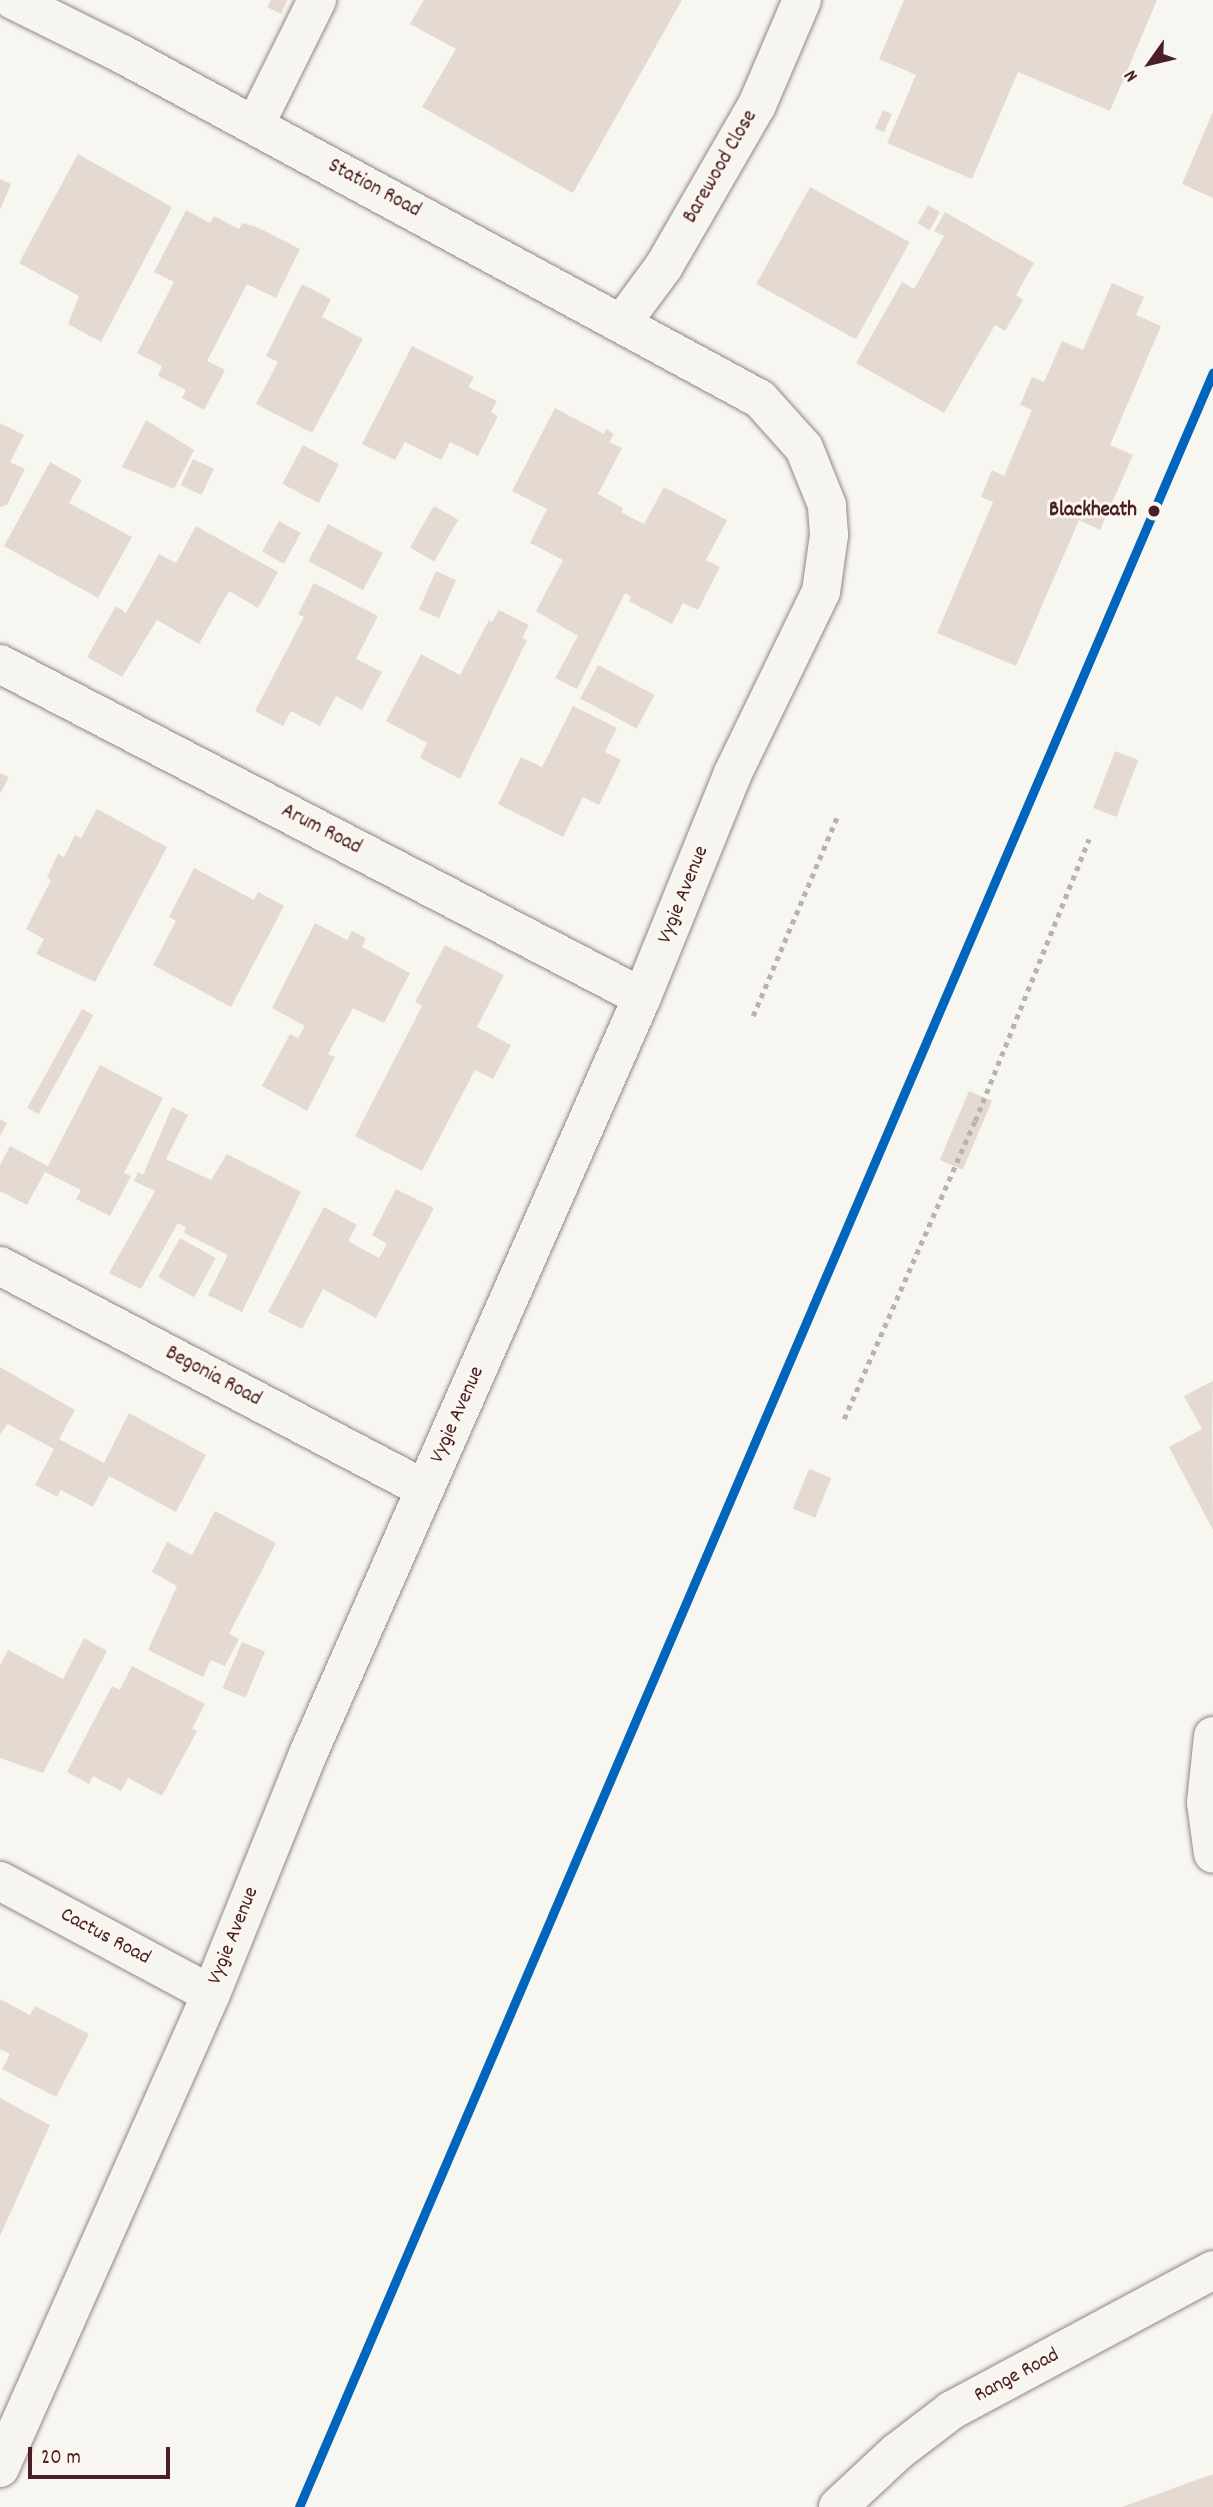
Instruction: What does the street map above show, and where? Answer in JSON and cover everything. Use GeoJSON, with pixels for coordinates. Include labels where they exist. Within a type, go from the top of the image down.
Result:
{"type":"FeatureCollection","features":[{"type":"Feature","properties":{"kind":"street","name":"Station Road"},"geometry":{"type":"LineString","coordinates":[[13,0],[255,125],[732,382]]}},
{"type":"Feature","properties":{"kind":"street"},"geometry":{"type":"LineString","coordinates":[[255,125],[317,0]]}},
{"type":"Feature","properties":{"kind":"street","name":"Barewood Close"},"geometry":{"type":"LineString","coordinates":[[622,323],[664,266],[757,105],[802,0]]}},
{"type":"Feature","properties":{"kind":"street","name":"Vygie Avenue"},"geometry":{"type":"LineString","coordinates":[[0,2468],[211,1994],[308,1754],[642,997],[732,775],[821,592],[827,564],[827,505],[804,448],[760,399],[732,382]]}},
{"type":"Feature","properties":{"kind":"street","name":"Arum Road"},"geometry":{"type":"LineString","coordinates":[[0,664],[642,997]]}},
{"type":"Feature","properties":{"kind":"street","name":"Begonia Road"},"geometry":{"type":"LineString","coordinates":[[0,1266],[425,1489]]}},
{"type":"Feature","properties":{"kind":"street"},"geometry":{"type":"LineString","coordinates":[[1213,1735],[1206,1803],[1213,1854]]}},
{"type":"Feature","properties":{"kind":"street","name":"Cactus Road"},"geometry":{"type":"LineString","coordinates":[[0,1881],[211,1994]]}},
{"type":"Feature","properties":{"kind":"street","name":"Range Road"},"geometry":{"type":"LineString","coordinates":[[838,2507],[897,2452],[953,2410],[1213,2270]]}},
{"type":"Feature","properties":{"kind":"path"},"geometry":{"type":"LineString","coordinates":[[753,1016],[838,815]]}},
{"type":"Feature","properties":{"kind":"path"},"geometry":{"type":"LineString","coordinates":[[844,1419],[975,1121],[1089,839]]}},
{"type":"Feature","properties":{"kind":"building"},"geometry":{"type":"Polygon","coordinates":[[[271,0],[287,0],[281,14],[267,7],[271,0]]]}},
{"type":"Feature","properties":{"kind":"building"},"geometry":{"type":"Polygon","coordinates":[[[424,0],[682,0],[573,193],[422,107],[456,49],[410,24],[424,0]]]}},
{"type":"Feature","properties":{"kind":"building"},"geometry":{"type":"Polygon","coordinates":[[[904,0],[1157,0],[1110,111],[1018,72],[972,179],[887,143],[916,75],[879,59],[904,0]]]}},
{"type":"Feature","properties":{"kind":"building"},"geometry":{"type":"Polygon","coordinates":[[[883,110],[892,114],[884,132],[875,128],[883,110]]]}},
{"type":"Feature","properties":{"kind":"building"},"geometry":{"type":"Polygon","coordinates":[[[1213,112],[1213,198],[1182,184],[1213,112]]]}},
{"type":"Feature","properties":{"kind":"building"},"geometry":{"type":"Polygon","coordinates":[[[78,154],[172,207],[101,342],[68,324],[79,296],[19,263],[78,154]]]}},
{"type":"Feature","properties":{"kind":"building"},"geometry":{"type":"Polygon","coordinates":[[[0,179],[11,184],[0,210],[0,179]]]}},
{"type":"Feature","properties":{"kind":"building"},"geometry":{"type":"Polygon","coordinates":[[[810,187],[910,242],[856,339],[756,284],[810,187]]]}},
{"type":"Feature","properties":{"kind":"building"},"geometry":{"type":"Polygon","coordinates":[[[928,205],[940,212],[930,230],[918,223],[928,205]]]}},
{"type":"Feature","properties":{"kind":"building"},"geometry":{"type":"Polygon","coordinates":[[[186,210],[210,223],[214,216],[239,229],[242,223],[257,227],[300,249],[276,298],[247,284],[207,361],[225,370],[204,410],[182,398],[186,390],[158,376],[162,366],[137,353],[174,282],[154,272],[186,210]]]}},
{"type":"Feature","properties":{"kind":"building"},"geometry":{"type":"Polygon","coordinates":[[[945,212],[1034,263],[1016,295],[1023,300],[1005,331],[995,325],[944,413],[856,363],[902,282],[914,289],[944,236],[934,231],[945,212]]]}},
{"type":"Feature","properties":{"kind":"building"},"geometry":{"type":"Polygon","coordinates":[[[1112,283],[1144,297],[1136,315],[1161,326],[1110,445],[1133,455],[1100,530],[1079,520],[1016,666],[937,633],[993,502],[981,497],[992,470],[1004,476],[1032,410],[1020,405],[1032,377],[1044,382],[1062,341],[1083,350],[1112,283]]]}},
{"type":"Feature","properties":{"kind":"building"},"geometry":{"type":"Polygon","coordinates":[[[302,284],[331,299],[322,317],[363,339],[312,433],[256,404],[278,362],[266,356],[302,284]]]}},
{"type":"Feature","properties":{"kind":"building"},"geometry":{"type":"Polygon","coordinates":[[[412,346],[474,377],[468,387],[497,401],[491,412],[498,416],[478,456],[450,442],[441,460],[405,442],[395,460],[362,444],[412,346]]]}},
{"type":"Feature","properties":{"kind":"building"},"geometry":{"type":"Polygon","coordinates":[[[555,408],[604,434],[606,429],[614,434],[609,442],[622,448],[598,494],[623,508],[621,512],[644,524],[664,487],[727,520],[706,560],[720,567],[698,610],[683,603],[672,624],[629,601],[631,597],[625,593],[577,689],[555,678],[578,636],[536,611],[563,560],[530,543],[547,509],[512,491],[555,408]]]}},
{"type":"Feature","properties":{"kind":"building"},"geometry":{"type":"Polygon","coordinates":[[[146,420],[194,450],[174,489],[122,467],[146,420]]]}},
{"type":"Feature","properties":{"kind":"building"},"geometry":{"type":"Polygon","coordinates":[[[0,423],[24,435],[10,462],[25,469],[7,505],[0,507],[0,423]]]}},
{"type":"Feature","properties":{"kind":"building"},"geometry":{"type":"Polygon","coordinates":[[[303,445],[339,464],[319,503],[282,484],[303,445]]]}},
{"type":"Feature","properties":{"kind":"building"},"geometry":{"type":"Polygon","coordinates":[[[193,459],[214,469],[202,495],[181,485],[193,459]]]}},
{"type":"Feature","properties":{"kind":"building"},"geometry":{"type":"Polygon","coordinates":[[[50,462],[82,480],[69,503],[132,537],[98,598],[4,546],[50,462]]]}},
{"type":"Feature","properties":{"kind":"building"},"geometry":{"type":"Polygon","coordinates":[[[434,506],[458,520],[434,562],[410,548],[434,506]]]}},
{"type":"Feature","properties":{"kind":"building"},"geometry":{"type":"Polygon","coordinates":[[[279,521],[301,533],[284,564],[262,552],[279,521]]]}},
{"type":"Feature","properties":{"kind":"building"},"geometry":{"type":"Polygon","coordinates":[[[328,524],[383,553],[363,590],[308,561],[328,524]]]}},
{"type":"Feature","properties":{"kind":"building"},"geometry":{"type":"Polygon","coordinates":[[[196,526],[278,572],[258,608],[229,591],[199,644],[157,620],[122,677],[87,657],[116,606],[126,613],[159,554],[176,563],[196,526]]]}},
{"type":"Feature","properties":{"kind":"building"},"geometry":{"type":"Polygon","coordinates":[[[436,571],[456,580],[439,618],[419,609],[436,571]]]}},
{"type":"Feature","properties":{"kind":"building"},"geometry":{"type":"Polygon","coordinates":[[[314,583],[378,616],[356,659],[382,672],[362,710],[336,696],[320,726],[291,711],[283,726],[255,711],[304,617],[298,614],[314,583]]]}},
{"type":"Feature","properties":{"kind":"building"},"geometry":{"type":"Polygon","coordinates":[[[499,610],[529,625],[522,638],[527,640],[460,779],[420,758],[427,743],[386,721],[421,654],[460,675],[489,620],[492,622],[499,610]]]}},
{"type":"Feature","properties":{"kind":"building"},"geometry":{"type":"Polygon","coordinates":[[[598,665],[655,695],[637,729],[580,699],[598,665]]]}},
{"type":"Feature","properties":{"kind":"building"},"geometry":{"type":"Polygon","coordinates":[[[573,706],[617,728],[605,752],[621,760],[599,805],[583,797],[563,837],[498,804],[521,757],[542,767],[573,706]]]}},
{"type":"Feature","properties":{"kind":"building"},"geometry":{"type":"Polygon","coordinates":[[[1115,751],[1138,760],[1116,817],[1093,808],[1115,751]]]}},
{"type":"Feature","properties":{"kind":"building"},"geometry":{"type":"Polygon","coordinates":[[[0,773],[9,777],[0,794],[0,773]]]}},
{"type":"Feature","properties":{"kind":"building"},"geometry":{"type":"Polygon","coordinates":[[[97,809],[167,847],[95,982],[36,954],[44,939],[26,929],[51,880],[47,877],[58,854],[64,857],[75,835],[81,838],[97,809]]]}},
{"type":"Feature","properties":{"kind":"building"},"geometry":{"type":"Polygon","coordinates":[[[194,868],[254,900],[258,892],[284,906],[231,1007],[153,965],[176,921],[169,917],[194,868]]]}},
{"type":"Feature","properties":{"kind":"building"},"geometry":{"type":"Polygon","coordinates":[[[315,923],[347,940],[352,931],[366,938],[362,947],[410,973],[384,1023],[353,1008],[328,1054],[335,1057],[307,1111],[262,1086],[290,1034],[298,1038],[305,1026],[272,1008],[315,923]]]}},
{"type":"Feature","properties":{"kind":"building"},"geometry":{"type":"Polygon","coordinates":[[[445,945],[504,975],[477,1027],[511,1045],[493,1079],[475,1070],[422,1171],[355,1136],[422,1006],[415,1002],[445,945]]]}},
{"type":"Feature","properties":{"kind":"building"},"geometry":{"type":"Polygon","coordinates":[[[82,1009],[93,1015],[39,1114],[27,1108],[82,1009]]]}},
{"type":"Feature","properties":{"kind":"building"},"geometry":{"type":"Polygon","coordinates":[[[100,1065],[163,1098],[124,1173],[131,1176],[110,1216],[76,1199],[81,1190],[45,1172],[27,1205],[0,1191],[0,1165],[10,1146],[48,1166],[100,1065]]]}},
{"type":"Feature","properties":{"kind":"building"},"geometry":{"type":"Polygon","coordinates":[[[969,1091],[992,1101],[963,1170],[940,1160],[969,1091]]]}},
{"type":"Feature","properties":{"kind":"building"},"geometry":{"type":"Polygon","coordinates":[[[172,1107],[188,1115],[166,1159],[211,1180],[227,1154],[301,1192],[242,1312],[208,1295],[228,1255],[184,1233],[186,1227],[178,1223],[141,1289],[109,1273],[155,1191],[134,1181],[138,1172],[143,1175],[172,1107]]]}},
{"type":"Feature","properties":{"kind":"building"},"geometry":{"type":"Polygon","coordinates":[[[0,1119],[7,1123],[0,1136],[0,1119]]]}},
{"type":"Feature","properties":{"kind":"building"},"geometry":{"type":"Polygon","coordinates":[[[396,1189],[434,1208],[376,1318],[323,1289],[302,1329],[268,1312],[324,1207],[357,1225],[348,1241],[379,1258],[387,1244],[372,1235],[396,1189]]]}},
{"type":"Feature","properties":{"kind":"building"},"geometry":{"type":"Polygon","coordinates":[[[180,1238],[216,1258],[194,1297],[158,1277],[180,1238]]]}},
{"type":"Feature","properties":{"kind":"building"},"geometry":{"type":"Polygon","coordinates":[[[0,1367],[75,1410],[59,1439],[104,1463],[129,1413],[206,1455],[176,1512],[109,1476],[93,1507],[61,1490],[57,1497],[35,1485],[54,1449],[8,1424],[0,1434],[0,1367]]]}},
{"type":"Feature","properties":{"kind":"building"},"geometry":{"type":"Polygon","coordinates":[[[1213,1381],[1213,1530],[1169,1447],[1202,1429],[1184,1396],[1213,1381]]]}},
{"type":"Feature","properties":{"kind":"building"},"geometry":{"type":"Polygon","coordinates":[[[809,1469],[831,1478],[815,1518],[793,1509],[809,1469]]]}},
{"type":"Feature","properties":{"kind":"building"},"geometry":{"type":"Polygon","coordinates":[[[215,1511],[276,1543],[229,1634],[239,1639],[225,1666],[211,1660],[203,1677],[148,1650],[177,1586],[152,1572],[167,1542],[192,1555],[215,1511]]]}},
{"type":"Feature","properties":{"kind":"building"},"geometry":{"type":"Polygon","coordinates":[[[84,1638],[107,1651],[43,1773],[0,1758],[0,1665],[8,1650],[63,1679],[84,1638]]]}},
{"type":"Feature","properties":{"kind":"building"},"geometry":{"type":"Polygon","coordinates":[[[242,1642],[265,1652],[245,1698],[222,1688],[242,1642]]]}},
{"type":"Feature","properties":{"kind":"building"},"geometry":{"type":"Polygon","coordinates":[[[132,1666],[205,1704],[192,1729],[197,1731],[162,1796],[128,1778],[121,1791],[93,1776],[89,1784],[67,1772],[112,1686],[120,1690],[132,1666]]]}},
{"type":"Feature","properties":{"kind":"building"},"geometry":{"type":"Polygon","coordinates":[[[0,1999],[30,2015],[35,2006],[89,2034],[56,2097],[2,2069],[10,2054],[0,2049],[0,1999]]]}},
{"type":"Feature","properties":{"kind":"building"},"geometry":{"type":"Polygon","coordinates":[[[0,2098],[50,2125],[0,2236],[0,2098]]]}},
{"type":"Feature","properties":{"kind":"building"},"geometry":{"type":"Polygon","coordinates":[[[1213,2474],[1213,2507],[1122,2507],[1213,2474]]]}},
{"type":"Feature","properties":{"kind":"railway"},"geometry":{"type":"LineString","coordinates":[[299,2507],[1213,372]]}},
{"type":"Feature","properties":{"kind":"transit line"},"geometry":{"type":"LineString","coordinates":[[299,2507],[1213,372]]}},
{"type":"Feature","properties":{"kind":"place","name":"Blackheath"},"geometry":{"type":"Point","coordinates":[1154,511]}}]}
